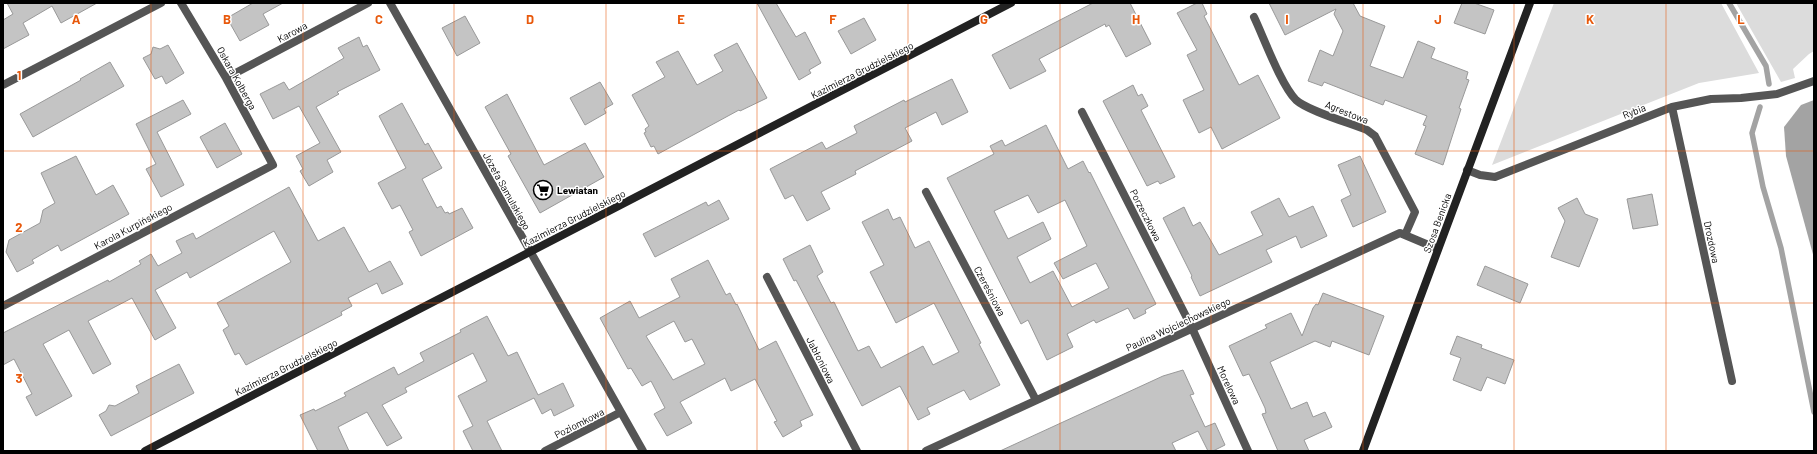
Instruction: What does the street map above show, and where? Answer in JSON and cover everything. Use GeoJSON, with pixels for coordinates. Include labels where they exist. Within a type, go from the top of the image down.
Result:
{"type":"FeatureCollection","features":[{"type":"Feature","properties":{"kind":"street"},"geometry":{"type":"LineString","coordinates":[[3,85],[161,3]]}},
{"type":"Feature","properties":{"kind":"street","name":"Oskara Kolberga"},"geometry":{"type":"LineString","coordinates":[[181,3],[226,78],[273,165]]}},
{"type":"Feature","properties":{"kind":"street","name":"Karowa"},"geometry":{"type":"LineString","coordinates":[[226,78],[368,3]]}},
{"type":"Feature","properties":{"kind":"street","name":"Józefa Samulskiego"},"geometry":{"type":"LineString","coordinates":[[390,3],[643,451]]}},
{"type":"Feature","properties":{"kind":"street","name":"Kazimierza Grudzielskiego"},"geometry":{"type":"LineString","coordinates":[[145,451],[1011,3]]}},
{"type":"Feature","properties":{"kind":"street","name":"Szosa Benicka"},"geometry":{"type":"LineString","coordinates":[[1363,451],[1530,3]]}},
{"type":"Feature","properties":{"kind":"street","name":"Agrestowa"},"geometry":{"type":"LineString","coordinates":[[1254,17],[1288,90],[1296,100],[1308,108],[1367,130],[1375,136],[1415,212],[1405,235]]}},
{"type":"Feature","properties":{"kind":"street","name":"Rybia"},"geometry":{"type":"LineString","coordinates":[[1467,170],[1480,175],[1495,177],[1672,107],[1711,99],[1777,94],[1814,81]]}},
{"type":"Feature","properties":{"kind":"street","name":"Drozdowa"},"geometry":{"type":"LineString","coordinates":[[1672,107],[1732,381]]}},
{"type":"Feature","properties":{"kind":"street","name":"Porzeczkowa"},"geometry":{"type":"LineString","coordinates":[[1082,112],[1192,328]]}},
{"type":"Feature","properties":{"kind":"street","name":"Karola Kurpińskiego"},"geometry":{"type":"LineString","coordinates":[[3,306],[273,165]]}},
{"type":"Feature","properties":{"kind":"street","name":"Czereśniowa"},"geometry":{"type":"LineString","coordinates":[[926,192],[1036,400]]}},
{"type":"Feature","properties":{"kind":"street","name":"Paulina Wojciechowskiego"},"geometry":{"type":"LineString","coordinates":[[926,451],[1400,233],[1405,235]]}},
{"type":"Feature","properties":{"kind":"street"},"geometry":{"type":"LineString","coordinates":[[1405,235],[1438,249]]}},
{"type":"Feature","properties":{"kind":"street","name":"Jabłoniowa"},"geometry":{"type":"LineString","coordinates":[[767,277],[857,451]]}},
{"type":"Feature","properties":{"kind":"street","name":"Morelowa"},"geometry":{"type":"LineString","coordinates":[[1192,328],[1248,451]]}},
{"type":"Feature","properties":{"kind":"street","name":"Poziomkowa"},"geometry":{"type":"LineString","coordinates":[[545,451],[621,412]]}},
{"type":"Feature","properties":{"kind":"shaded area"},"geometry":{"type":"Polygon","coordinates":[[[1554,3],[1721,3],[1759,73],[1699,83],[1492,165],[1554,3]]]}},
{"type":"Feature","properties":{"kind":"shaded area"},"geometry":{"type":"Polygon","coordinates":[[[1736,3],[1814,3],[1814,51],[1793,69],[1795,78],[1781,82],[1736,3]]]}},
{"type":"Feature","properties":{"kind":"shaded area"},"geometry":{"type":"Polygon","coordinates":[[[1814,100],[1814,258],[1786,156],[1784,127],[1801,105],[1814,100]]]}},
{"type":"Feature","properties":{"kind":"building"},"geometry":{"type":"Polygon","coordinates":[[[7,3],[97,3],[61,23],[52,6],[23,23],[29,35],[3,49],[3,20],[13,14],[7,3]]]}},
{"type":"Feature","properties":{"kind":"building"},"geometry":{"type":"Polygon","coordinates":[[[253,3],[283,3],[263,14],[269,25],[240,41],[227,18],[253,3]]]}},
{"type":"Feature","properties":{"kind":"building"},"geometry":{"type":"Polygon","coordinates":[[[757,3],[776,3],[796,37],[805,32],[821,63],[809,70],[811,73],[799,80],[757,3]]]}},
{"type":"Feature","properties":{"kind":"building"},"geometry":{"type":"Polygon","coordinates":[[[1093,3],[1130,3],[1151,44],[1126,57],[1109,25],[1106,27],[1105,24],[1039,59],[1046,71],[1010,89],[992,55],[1093,3]]]}},
{"type":"Feature","properties":{"kind":"building"},"geometry":{"type":"Polygon","coordinates":[[[1197,3],[1202,3],[1207,14],[1204,16],[1239,85],[1258,75],[1280,118],[1222,149],[1211,127],[1199,133],[1183,100],[1204,90],[1187,55],[1197,50],[1177,13],[1197,3]]]}},
{"type":"Feature","properties":{"kind":"building"},"geometry":{"type":"Polygon","coordinates":[[[1269,3],[1353,3],[1360,16],[1385,26],[1370,66],[1403,78],[1418,41],[1435,48],[1431,58],[1468,72],[1466,79],[1469,80],[1459,108],[1461,109],[1443,165],[1415,154],[1426,126],[1423,125],[1427,116],[1385,100],[1383,105],[1324,82],[1322,86],[1308,81],[1320,50],[1333,56],[1343,31],[1334,14],[1336,9],[1285,35],[1269,3]]]}},
{"type":"Feature","properties":{"kind":"building"},"geometry":{"type":"Polygon","coordinates":[[[1462,3],[1474,3],[1494,10],[1485,34],[1454,23],[1462,3]]]}},
{"type":"Feature","properties":{"kind":"building"},"geometry":{"type":"Polygon","coordinates":[[[465,16],[480,43],[457,56],[442,28],[465,16]]]}},
{"type":"Feature","properties":{"kind":"building"},"geometry":{"type":"Polygon","coordinates":[[[864,18],[876,40],[851,54],[838,31],[864,18]]]}},
{"type":"Feature","properties":{"kind":"building"},"geometry":{"type":"Polygon","coordinates":[[[359,37],[363,47],[367,45],[380,70],[337,92],[339,94],[316,107],[341,152],[327,160],[333,172],[309,186],[300,171],[303,169],[296,156],[320,143],[299,106],[273,119],[260,94],[284,82],[289,90],[344,58],[338,48],[359,37]]]}},
{"type":"Feature","properties":{"kind":"building"},"geometry":{"type":"Polygon","coordinates":[[[737,43],[767,98],[740,111],[739,110],[658,154],[654,146],[651,147],[644,133],[646,132],[645,129],[649,126],[632,95],[665,77],[656,62],[678,51],[697,85],[723,71],[714,55],[737,43]]]}},
{"type":"Feature","properties":{"kind":"building"},"geometry":{"type":"Polygon","coordinates":[[[168,45],[184,73],[166,84],[162,76],[155,79],[143,58],[151,54],[153,47],[160,49],[168,45]]]}},
{"type":"Feature","properties":{"kind":"building"},"geometry":{"type":"Polygon","coordinates":[[[110,62],[124,86],[33,137],[20,114],[110,62]]]}},
{"type":"Feature","properties":{"kind":"building"},"geometry":{"type":"Polygon","coordinates":[[[952,79],[968,112],[942,125],[936,112],[905,128],[912,141],[855,171],[856,174],[821,192],[830,209],[807,221],[793,195],[785,199],[770,169],[822,142],[826,149],[857,133],[854,126],[904,100],[905,102],[952,79]]]}},
{"type":"Feature","properties":{"kind":"building"},"geometry":{"type":"Polygon","coordinates":[[[600,82],[613,104],[604,109],[606,113],[585,125],[570,98],[600,82]]]}},
{"type":"Feature","properties":{"kind":"building"},"geometry":{"type":"Polygon","coordinates":[[[1133,85],[1138,96],[1142,94],[1148,106],[1141,110],[1175,177],[1160,184],[1158,181],[1147,186],[1103,101],[1133,85]]]}},
{"type":"Feature","properties":{"kind":"building"},"geometry":{"type":"Polygon","coordinates":[[[507,94],[544,165],[585,143],[604,177],[540,213],[508,156],[511,154],[485,107],[507,94]]]}},
{"type":"Feature","properties":{"kind":"building"},"geometry":{"type":"Polygon","coordinates":[[[183,100],[191,114],[157,132],[184,185],[161,197],[146,169],[156,164],[136,124],[183,100]]]}},
{"type":"Feature","properties":{"kind":"building"},"geometry":{"type":"Polygon","coordinates":[[[402,103],[425,145],[428,143],[442,168],[422,179],[437,208],[441,206],[445,213],[448,212],[449,214],[462,208],[473,228],[421,256],[409,232],[413,230],[400,205],[392,209],[378,183],[406,168],[379,116],[402,103]]]}},
{"type":"Feature","properties":{"kind":"building"},"geometry":{"type":"Polygon","coordinates":[[[225,123],[242,154],[217,168],[200,137],[225,123]]]}},
{"type":"Feature","properties":{"kind":"building"},"geometry":{"type":"Polygon","coordinates":[[[1046,125],[1068,169],[1083,161],[1089,173],[1090,172],[1156,304],[1145,310],[1146,313],[1134,319],[1128,308],[1096,323],[1094,320],[1067,334],[1073,347],[1047,360],[1028,320],[1021,324],[947,178],[994,154],[990,146],[1002,140],[1005,146],[1046,125]],[[1028,195],[994,211],[1008,239],[1043,222],[1051,239],[1017,257],[1030,283],[1053,271],[1072,307],[1109,288],[1096,263],[1063,279],[1054,263],[1087,246],[1065,200],[1038,213],[1028,195]]]}},
{"type":"Feature","properties":{"kind":"building"},"geometry":{"type":"Polygon","coordinates":[[[76,156],[96,195],[113,185],[129,214],[61,251],[58,245],[32,260],[34,263],[17,272],[6,252],[9,240],[40,223],[43,210],[55,203],[41,173],[76,156]]]}},
{"type":"Feature","properties":{"kind":"building"},"geometry":{"type":"Polygon","coordinates":[[[1360,156],[1386,212],[1353,227],[1341,200],[1351,195],[1338,165],[1360,156]]]}},
{"type":"Feature","properties":{"kind":"building"},"geometry":{"type":"Polygon","coordinates":[[[289,187],[318,241],[344,227],[369,272],[390,261],[403,284],[382,294],[377,283],[348,298],[352,306],[341,312],[342,315],[246,365],[239,353],[235,355],[223,330],[229,326],[217,303],[291,262],[274,231],[190,278],[187,272],[155,290],[176,328],[155,340],[132,298],[88,321],[111,364],[93,374],[69,330],[43,344],[72,396],[36,416],[26,397],[32,394],[14,359],[3,365],[3,333],[108,280],[109,282],[141,264],[139,261],[151,254],[158,266],[182,253],[176,241],[193,233],[196,239],[289,187]]]}},
{"type":"Feature","properties":{"kind":"building"},"geometry":{"type":"Polygon","coordinates":[[[1652,194],[1658,225],[1633,229],[1627,199],[1652,194]]]}},
{"type":"Feature","properties":{"kind":"building"},"geometry":{"type":"Polygon","coordinates":[[[1279,198],[1289,217],[1313,206],[1327,236],[1301,248],[1296,236],[1266,250],[1272,262],[1200,296],[1191,277],[1192,276],[1163,218],[1184,207],[1193,226],[1200,222],[1219,255],[1263,235],[1251,212],[1279,198]]]}},
{"type":"Feature","properties":{"kind":"building"},"geometry":{"type":"Polygon","coordinates":[[[1577,198],[1585,214],[1598,219],[1579,267],[1551,257],[1565,221],[1558,208],[1577,198]]]}},
{"type":"Feature","properties":{"kind":"building"},"geometry":{"type":"Polygon","coordinates":[[[719,200],[729,219],[655,257],[643,234],[706,202],[708,206],[719,200]]]}},
{"type":"Feature","properties":{"kind":"building"},"geometry":{"type":"Polygon","coordinates":[[[888,209],[893,220],[900,217],[915,248],[929,241],[981,343],[979,344],[1000,385],[970,400],[964,390],[927,408],[930,414],[918,420],[900,386],[862,406],[796,280],[794,281],[783,259],[810,245],[823,272],[817,276],[831,303],[834,302],[858,351],[869,346],[881,368],[923,346],[933,365],[959,352],[934,303],[896,323],[870,272],[884,265],[862,222],[888,209]]]}},
{"type":"Feature","properties":{"kind":"building"},"geometry":{"type":"Polygon","coordinates":[[[708,260],[726,295],[730,293],[736,305],[737,304],[759,350],[776,341],[813,415],[800,421],[802,426],[783,437],[774,422],[777,421],[755,379],[731,391],[725,378],[680,402],[692,423],[667,436],[654,414],[665,408],[651,381],[642,386],[631,368],[628,369],[600,318],[630,301],[639,318],[680,297],[671,279],[708,260]],[[674,321],[646,336],[673,380],[705,364],[692,339],[685,342],[674,321]]]}},
{"type":"Feature","properties":{"kind":"building"},"geometry":{"type":"Polygon","coordinates":[[[1485,266],[1528,284],[1520,303],[1477,285],[1485,266]]]}},
{"type":"Feature","properties":{"kind":"building"},"geometry":{"type":"Polygon","coordinates":[[[1323,293],[1384,316],[1369,355],[1332,341],[1330,347],[1315,341],[1270,362],[1291,409],[1307,402],[1313,417],[1325,412],[1332,427],[1304,440],[1309,451],[1278,451],[1262,414],[1266,413],[1265,408],[1249,374],[1243,376],[1229,346],[1267,328],[1265,325],[1291,313],[1302,336],[1313,308],[1316,304],[1318,305],[1323,293]]]}},
{"type":"Feature","properties":{"kind":"building"},"geometry":{"type":"Polygon","coordinates":[[[487,316],[508,356],[517,352],[538,395],[563,383],[574,406],[554,416],[551,409],[542,414],[534,398],[487,421],[502,451],[473,451],[463,431],[473,426],[458,396],[487,381],[473,353],[405,388],[407,392],[382,405],[402,438],[387,446],[367,412],[338,427],[349,451],[318,451],[300,415],[314,409],[315,411],[346,396],[344,393],[394,367],[398,375],[424,361],[420,353],[461,332],[460,330],[487,316]]]}},
{"type":"Feature","properties":{"kind":"building"},"geometry":{"type":"Polygon","coordinates":[[[1457,336],[1482,345],[1481,348],[1514,360],[1505,384],[1487,377],[1481,391],[1453,380],[1461,358],[1450,354],[1457,336]]]}},
{"type":"Feature","properties":{"kind":"building"},"geometry":{"type":"Polygon","coordinates":[[[179,364],[194,393],[111,436],[99,415],[106,411],[109,405],[115,406],[139,393],[136,386],[179,364]]]}},
{"type":"Feature","properties":{"kind":"building"},"geometry":{"type":"Polygon","coordinates":[[[1183,370],[1194,394],[1190,395],[1205,427],[1215,423],[1225,445],[1213,451],[1208,451],[1198,431],[1172,443],[1176,451],[1000,451],[1163,376],[1183,370]]]}},
{"type":"Feature","properties":{"kind":"waterway"},"geometry":{"type":"LineString","coordinates":[[1729,3],[1766,66],[1769,84]]}},
{"type":"Feature","properties":{"kind":"waterway"},"geometry":{"type":"LineString","coordinates":[[1760,107],[1752,133],[1763,187],[1781,248],[1814,412]]}},
{"type":"Feature","properties":{"kind":"place","name":"Lewiatan"},"geometry":{"type":"Point","coordinates":[543,190]}}]}
